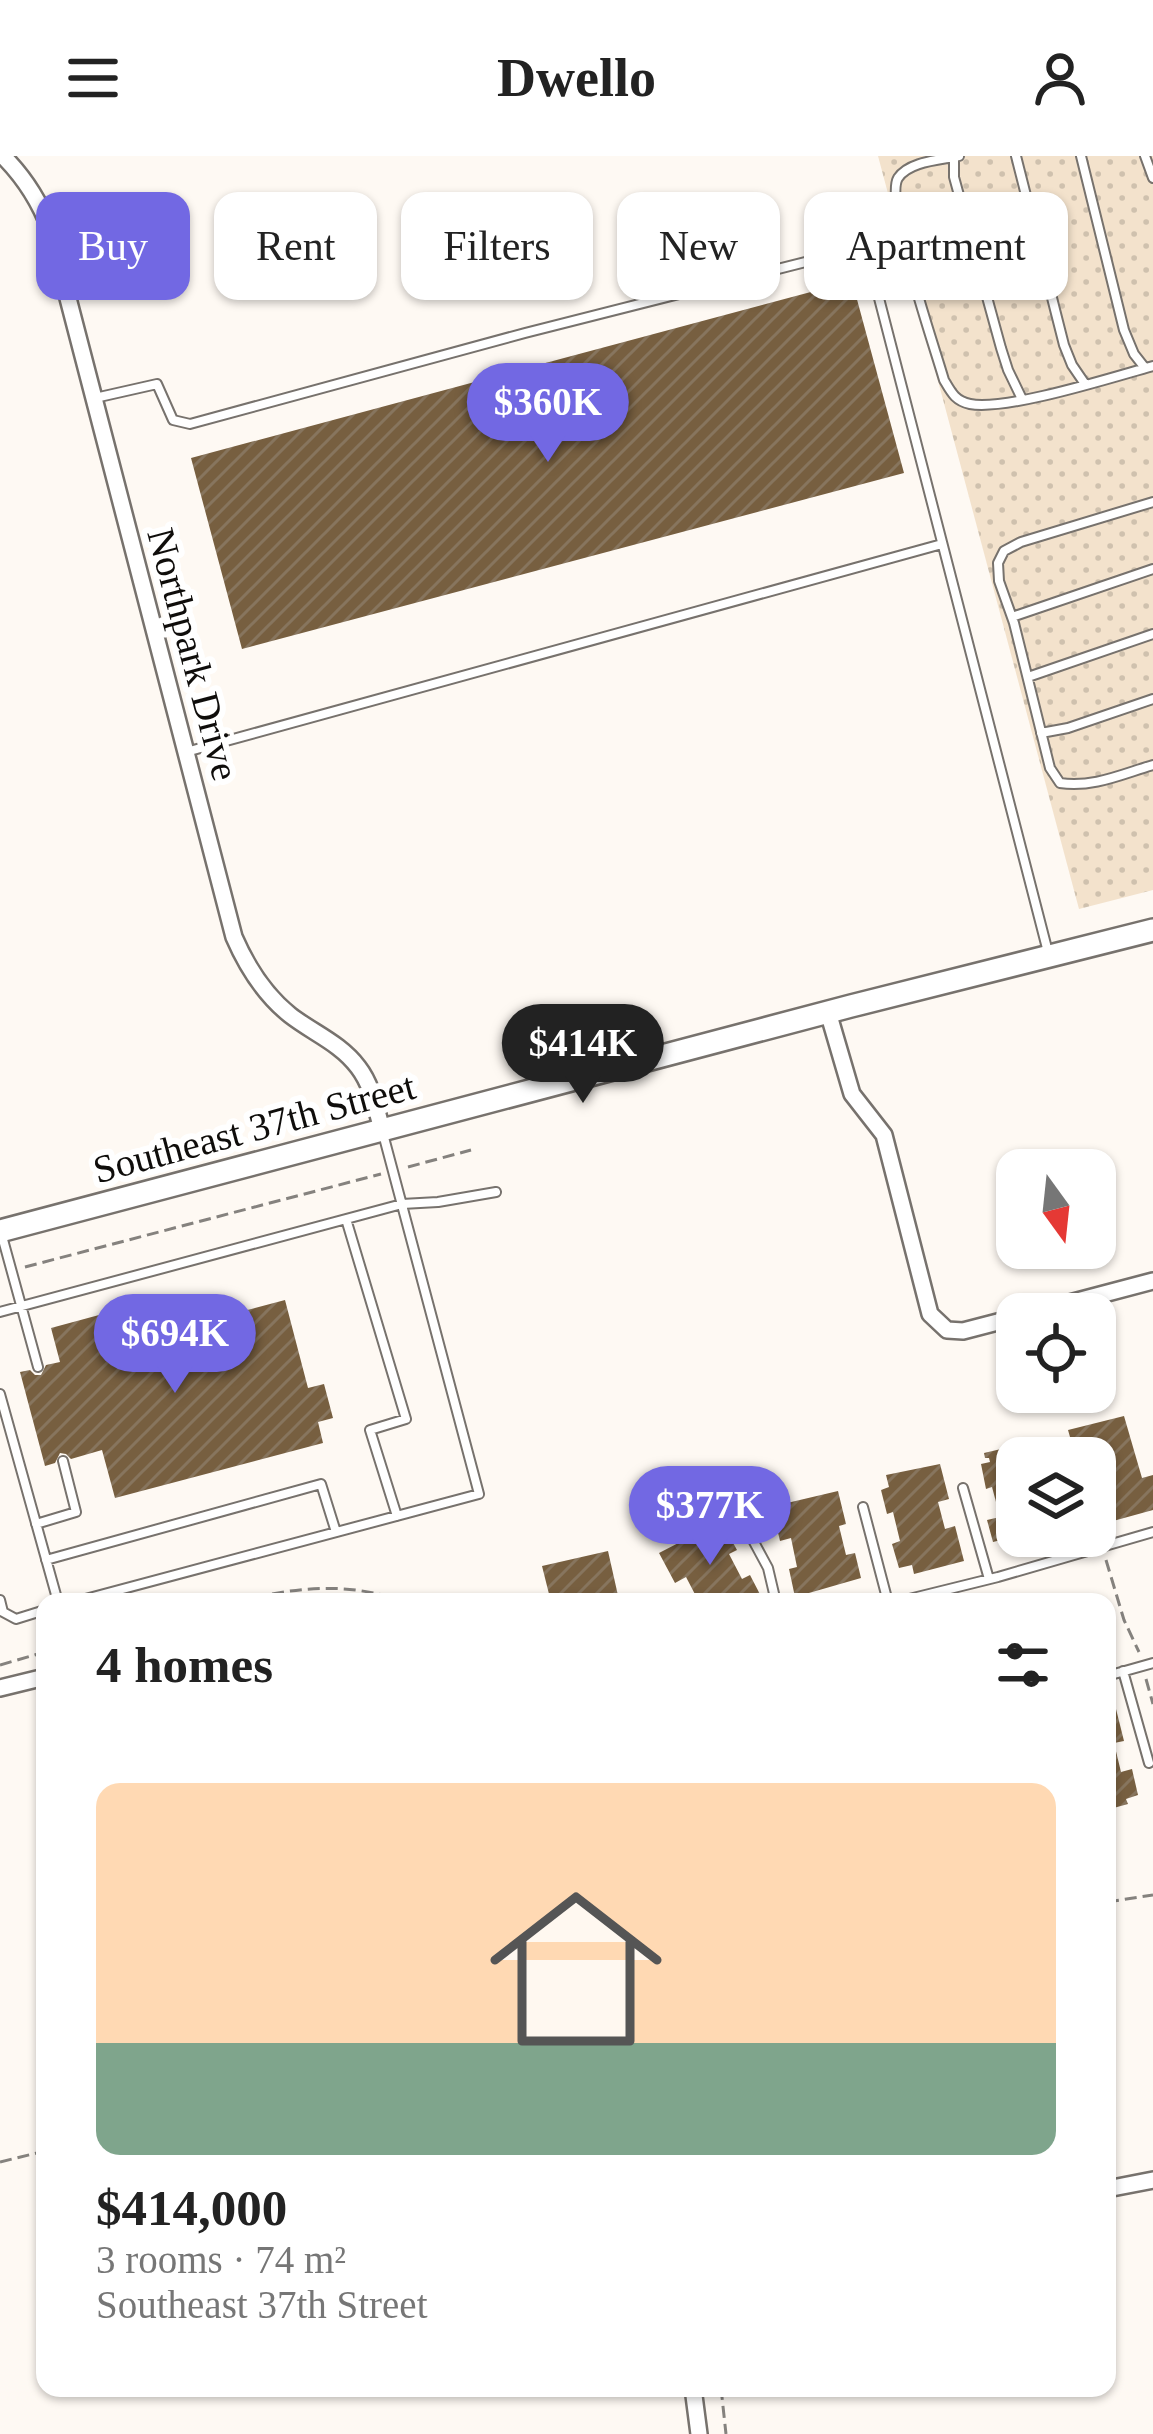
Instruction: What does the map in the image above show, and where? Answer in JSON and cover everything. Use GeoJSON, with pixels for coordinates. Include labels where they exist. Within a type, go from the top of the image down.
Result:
{"type":"FeatureCollection","features":[{"type":"Feature","properties":{"kind":"street","name":"Northpark Drive"},"geometry":{"type":"LineString","coordinates":[[3,156],[42,206],[234,937],[246,965],[286,1012],[326,1037],[358,1067],[369,1084],[382,1130]]}},
{"type":"Feature","properties":{"kind":"street","name":"Southeast 37th Street"},"geometry":{"type":"LineString","coordinates":[[1,1231],[1153,930]]}},
{"type":"Feature","properties":{"kind":"street"},"geometry":{"type":"LineString","coordinates":[[828,1012],[852,1094],[884,1136],[930,1314],[946,1330],[996,1322]]}},
{"type":"Feature","properties":{"kind":"street"},"geometry":{"type":"LineString","coordinates":[[1105,1293],[1153,1280]]}},
{"type":"Feature","properties":{"kind":"street"},"geometry":{"type":"LineString","coordinates":[[0,1688],[36,1678]]}},
{"type":"Feature","properties":{"kind":"street"},"geometry":{"type":"LineString","coordinates":[[1116,2187],[1153,2180]]}},
{"type":"Feature","properties":{"kind":"street"},"geometry":{"type":"LineString","coordinates":[[694,2397],[699,2434]]}},
{"type":"Feature","properties":{"kind":"lane"},"geometry":{"type":"LineString","coordinates":[[1016,156],[1064,345],[1085,384]]}},
{"type":"Feature","properties":{"kind":"lane"},"geometry":{"type":"LineString","coordinates":[[1081,156],[1124,329],[1134,354],[1149,367]]}},
{"type":"Feature","properties":{"kind":"lane"},"geometry":{"type":"LineString","coordinates":[[1145,156],[1153,178]]}},
{"type":"Feature","properties":{"kind":"lane"},"geometry":{"type":"LineString","coordinates":[[1022,399],[1001,348],[954,177],[957,157],[911,167],[899,177],[895,190],[903,241],[944,380],[954,398],[971,405],[1022,399],[1149,367]]}},
{"type":"Feature","properties":{"kind":"lane"},"geometry":{"type":"LineString","coordinates":[[93,398],[157,385],[173,420],[190,424],[841,253],[862,257],[872,275],[1050,958]]}},
{"type":"Feature","properties":{"kind":"lane"},"geometry":{"type":"LineString","coordinates":[[1153,502],[1021,542],[1004,551],[998,563],[1050,768],[1060,782],[1079,786],[1153,764]]}},
{"type":"Feature","properties":{"kind":"lane"},"geometry":{"type":"LineString","coordinates":[[185,752],[942,544]]}},
{"type":"Feature","properties":{"kind":"lane"},"geometry":{"type":"LineString","coordinates":[[1012,616],[1153,569]]}},
{"type":"Feature","properties":{"kind":"lane"},"geometry":{"type":"LineString","coordinates":[[1028,677],[1153,634]]}},
{"type":"Feature","properties":{"kind":"lane"},"geometry":{"type":"LineString","coordinates":[[1041,733],[1153,699]]}},
{"type":"Feature","properties":{"kind":"lane"},"geometry":{"type":"LineString","coordinates":[[108,1593],[479,1494],[382,1130]]}},
{"type":"Feature","properties":{"kind":"lane"},"geometry":{"type":"LineString","coordinates":[[0,1312],[402,1204],[496,1192]]}},
{"type":"Feature","properties":{"kind":"lane"},"geometry":{"type":"LineString","coordinates":[[346,1219],[406,1419],[370,1430],[397,1516]]}},
{"type":"Feature","properties":{"kind":"lane"},"geometry":{"type":"LineString","coordinates":[[1,1231],[38,1367]]}},
{"type":"Feature","properties":{"kind":"lane"},"geometry":{"type":"LineString","coordinates":[[0,1394],[55,1593]]}},
{"type":"Feature","properties":{"kind":"lane"},"geometry":{"type":"LineString","coordinates":[[36,1524],[76,1512],[63,1461]]}},
{"type":"Feature","properties":{"kind":"lane"},"geometry":{"type":"LineString","coordinates":[[46,1560],[321,1484],[336,1532]]}},
{"type":"Feature","properties":{"kind":"lane"},"geometry":{"type":"LineString","coordinates":[[963,1488],[989,1579]]}},
{"type":"Feature","properties":{"kind":"lane"},"geometry":{"type":"LineString","coordinates":[[863,1508],[890,1593]]}},
{"type":"Feature","properties":{"kind":"lane"},"geometry":{"type":"LineString","coordinates":[[1116,1542],[1153,1532]]}},
{"type":"Feature","properties":{"kind":"lane"},"geometry":{"type":"LineString","coordinates":[[754,1542],[768,1568],[774,1593]]}},
{"type":"Feature","properties":{"kind":"lane"},"geometry":{"type":"LineString","coordinates":[[931,1593],[1066,1557]]}},
{"type":"Feature","properties":{"kind":"lane"},"geometry":{"type":"LineString","coordinates":[[0,1600],[3,1612],[16,1619],[36,1613]]}},
{"type":"Feature","properties":{"kind":"lane"},"geometry":{"type":"LineString","coordinates":[[1116,1673],[1148,1665]]}},
{"type":"Feature","properties":{"kind":"lane"},"geometry":{"type":"LineString","coordinates":[[1123,1671],[1149,1762]]}},
{"type":"Feature","properties":{"kind":"path"},"geometry":{"type":"LineString","coordinates":[[12,1271],[471,1150]]}},
{"type":"Feature","properties":{"kind":"path"},"geometry":{"type":"LineString","coordinates":[[1106,1557],[1124,1620],[1148,1665],[1153,1704]]}},
{"type":"Feature","properties":{"kind":"path"},"geometry":{"type":"LineString","coordinates":[[278,1593],[328,1587],[373,1593]]}},
{"type":"Feature","properties":{"kind":"path"},"geometry":{"type":"LineString","coordinates":[[0,1665],[36,1655]]}},
{"type":"Feature","properties":{"kind":"path"},"geometry":{"type":"LineString","coordinates":[[1116,1901],[1153,1895]]}},
{"type":"Feature","properties":{"kind":"path"},"geometry":{"type":"LineString","coordinates":[[0,2162],[36,2152]]}},
{"type":"Feature","properties":{"kind":"path"},"geometry":{"type":"LineString","coordinates":[[722,2397],[726,2434]]}},
{"type":"Feature","properties":{"kind":"shaded area"},"geometry":{"type":"Polygon","coordinates":[[[878,156],[1153,156],[1153,890],[1079,909],[916,300],[1068,300],[1068,192],[888,192],[878,156]]]}},
{"type":"Feature","properties":{"kind":"building"},"geometry":{"type":"Polygon","coordinates":[[[804,294],[804,300],[857,300],[904,473],[242,649],[191,458],[804,294]]]}},
{"type":"Feature","properties":{"kind":"building"},"geometry":{"type":"Polygon","coordinates":[[[285,1300],[308,1388],[324,1384],[333,1418],[318,1422],[323,1443],[115,1498],[102,1450],[71,1459],[60,1453],[55,1463],[45,1466],[20,1372],[41,1375],[46,1365],[60,1362],[51,1328],[136,1305],[145,1337],[285,1300]]]}},
{"type":"Feature","properties":{"kind":"building"},"geometry":{"type":"Polygon","coordinates":[[[1124,1416],[1142,1478],[1153,1475],[1153,1510],[1116,1520],[1116,1437],[1070,1437],[1068,1430],[1124,1416]]]}},
{"type":"Feature","properties":{"kind":"building"},"geometry":{"type":"Polygon","coordinates":[[[996,1450],[996,1502],[992,1487],[986,1489],[981,1464],[990,1462],[984,1453],[996,1450]]]}},
{"type":"Feature","properties":{"kind":"building"},"geometry":{"type":"Polygon","coordinates":[[[940,1464],[949,1499],[938,1502],[945,1529],[955,1526],[964,1561],[914,1574],[912,1565],[899,1568],[892,1544],[900,1541],[881,1490],[889,1487],[886,1475],[940,1464]]]}},
{"type":"Feature","properties":{"kind":"building"},"geometry":{"type":"Polygon","coordinates":[[[838,1491],[846,1524],[839,1526],[846,1555],[855,1553],[861,1578],[794,1593],[789,1569],[797,1567],[791,1538],[780,1541],[773,1511],[788,1507],[787,1503],[838,1491]]]}},
{"type":"Feature","properties":{"kind":"building"},"geometry":{"type":"Polygon","coordinates":[[[996,1518],[996,1541],[993,1542],[987,1520],[996,1518]]]}},
{"type":"Feature","properties":{"kind":"building"},"geometry":{"type":"Polygon","coordinates":[[[721,1521],[737,1550],[729,1554],[742,1579],[750,1575],[759,1593],[694,1593],[686,1577],[675,1583],[659,1553],[721,1521]]]}},
{"type":"Feature","properties":{"kind":"building"},"geometry":{"type":"Polygon","coordinates":[[[608,1551],[617,1593],[549,1593],[542,1566],[608,1551]]]}},
{"type":"Feature","properties":{"kind":"building"},"geometry":{"type":"Polygon","coordinates":[[[1116,1709],[1124,1741],[1116,1743],[1116,1709]]]}},
{"type":"Feature","properties":{"kind":"building"},"geometry":{"type":"Polygon","coordinates":[[[1116,1751],[1121,1772],[1132,1769],[1138,1795],[1126,1799],[1128,1804],[1116,1807],[1116,1751]]]}}]}
